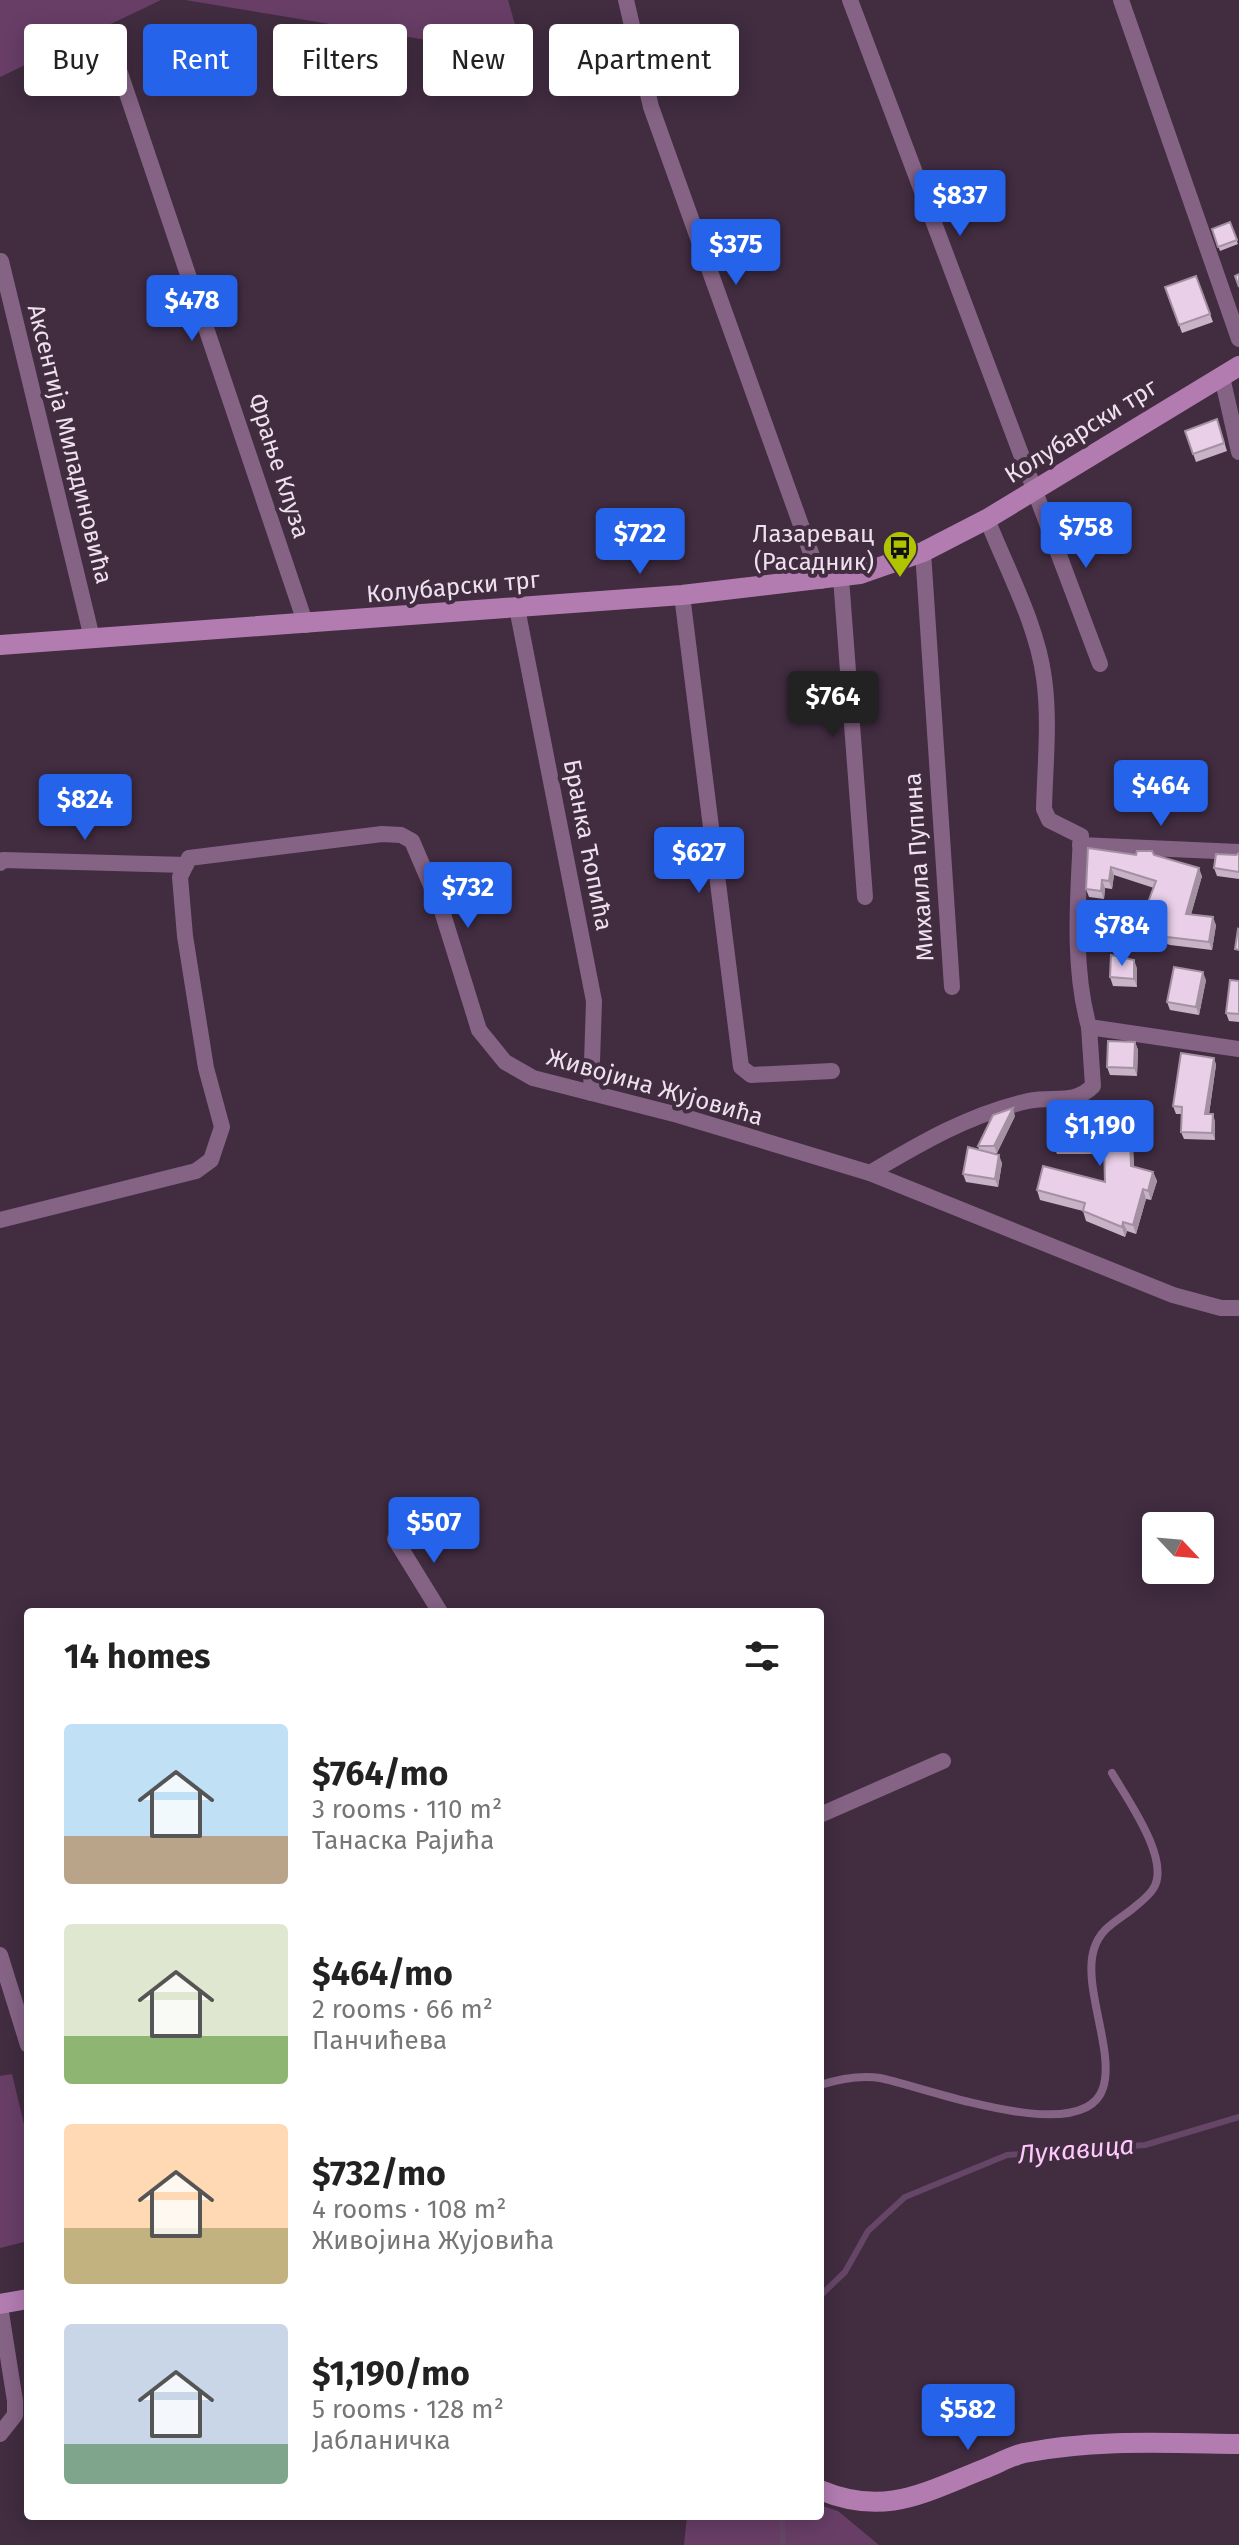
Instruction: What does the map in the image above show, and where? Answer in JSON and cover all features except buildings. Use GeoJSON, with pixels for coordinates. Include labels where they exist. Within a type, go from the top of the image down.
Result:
{"type":"FeatureCollection","features":[{"type":"Feature","properties":{"kind":"street"},"geometry":{"type":"LineString","coordinates":[[626,0],[651,107],[831,579],[865,897]]}},
{"type":"Feature","properties":{"kind":"street"},"geometry":{"type":"LineString","coordinates":[[850,0],[1100,664]]}},
{"type":"Feature","properties":{"kind":"street"},"geometry":{"type":"LineString","coordinates":[[1121,0],[1239,339]]}},
{"type":"Feature","properties":{"kind":"street","name":"Фрање Клуза"},"geometry":{"type":"LineString","coordinates":[[127,94],[306,625]]}},
{"type":"Feature","properties":{"kind":"street","name":"Аксентија Миладиновића"},"geometry":{"type":"LineString","coordinates":[[1,261],[92,638]]}},
{"type":"Feature","properties":{"kind":"street"},"geometry":{"type":"LineString","coordinates":[[1230,372],[1239,452]]}},
{"type":"Feature","properties":{"kind":"street","name":"Колубарски трг"},"geometry":{"type":"LineString","coordinates":[[0,645],[306,625],[682,595],[831,579],[878,570],[923,552],[987,519],[1230,372]]}},
{"type":"Feature","properties":{"kind":"street"},"geometry":{"type":"LineString","coordinates":[[870,1173],[956,1123],[1031,1100],[1069,1100],[1084,1095],[1093,1086],[1089,1027],[1079,982],[1081,836],[1049,820],[1044,809],[1047,714],[1044,676],[1035,640],[987,519]]}},
{"type":"Feature","properties":{"kind":"street","name":"Михаила Пупина"},"geometry":{"type":"LineString","coordinates":[[923,552],[952,987]]}},
{"type":"Feature","properties":{"kind":"street"},"geometry":{"type":"LineString","coordinates":[[682,595],[741,1067],[751,1075],[832,1071]]}},
{"type":"Feature","properties":{"kind":"street","name":"Бранка Ћопића"},"geometry":{"type":"LineString","coordinates":[[517,608],[594,1001],[591,1093]]}},
{"type":"Feature","properties":{"kind":"street","name":"Живојина Жујовића"},"geometry":{"type":"LineString","coordinates":[[186,865],[189,858],[198,854],[382,834],[401,835],[412,841],[442,911],[479,1030],[505,1062],[515,1068],[533,1078],[870,1173],[1173,1295],[1221,1308],[1239,1308]]}},
{"type":"Feature","properties":{"kind":"street"},"geometry":{"type":"LineString","coordinates":[[1080,845],[1239,852]]}},
{"type":"Feature","properties":{"kind":"street"},"geometry":{"type":"LineString","coordinates":[[0,863],[3,860],[186,865],[180,877],[185,936],[206,1068],[222,1127],[211,1160],[196,1171],[0,1220]]}},
{"type":"Feature","properties":{"kind":"street"},"geometry":{"type":"LineString","coordinates":[[1089,1027],[1239,1049]]}},
{"type":"Feature","properties":{"kind":"street"},"geometry":{"type":"LineString","coordinates":[[395,1539],[438,1608]]}},
{"type":"Feature","properties":{"kind":"street"},"geometry":{"type":"LineString","coordinates":[[824,1813],[943,1761]]}},
{"type":"Feature","properties":{"kind":"street"},"geometry":{"type":"LineString","coordinates":[[0,1955],[24,2032]]}},
{"type":"Feature","properties":{"kind":"street"},"geometry":{"type":"LineString","coordinates":[[0,2434],[15,2415],[15,2401],[0,2305],[24,2300]]}},
{"type":"Feature","properties":{"kind":"street"},"geometry":{"type":"LineString","coordinates":[[824,2492],[849,2502],[876,2504],[917,2496],[1022,2454],[1113,2443],[1239,2444]]}},
{"type":"Feature","properties":{"kind":"lane"},"geometry":{"type":"LineString","coordinates":[[824,2084],[853,2078],[880,2078],[988,2107],[1043,2113],[1073,2113],[1093,2103],[1104,2084],[1093,1952],[1106,1927],[1148,1895],[1158,1876],[1150,1839],[1112,1773]]}},
{"type":"Feature","properties":{"kind":"shaded area"},"geometry":{"type":"Polygon","coordinates":[[[0,0],[161,0],[111,24],[24,24],[24,66],[0,77],[0,0]]]}},
{"type":"Feature","properties":{"kind":"shaded area"},"geometry":{"type":"Polygon","coordinates":[[[185,0],[508,0],[515,24],[423,24],[423,39],[407,37],[407,24],[330,24],[185,0]]]}},
{"type":"Feature","properties":{"kind":"shaded area"},"geometry":{"type":"Polygon","coordinates":[[[12,2074],[24,2124],[24,2242],[0,2248],[0,2076],[12,2074]]]}},
{"type":"Feature","properties":{"kind":"shaded area"},"geometry":{"type":"Polygon","coordinates":[[[824,2506],[838,2511],[879,2545],[684,2545],[687,2520],[824,2520],[824,2506]]]}},
{"type":"Feature","properties":{"kind":"waterway","name":"Лукавица"},"geometry":{"type":"LineString","coordinates":[[824,2292],[845,2272],[868,2231],[905,2197],[1007,2155],[1145,2145],[1239,2117]]}},
{"type":"Feature","properties":{"kind":"waterway","name":"Лукавица"},"geometry":{"type":"LineString","coordinates":[[782,2520],[783,2545]]}},
{"type":"Feature","properties":{"kind":"place","name":"Лазаревац (Расадник)"},"geometry":{"type":"Point","coordinates":[900,579]}}]}
